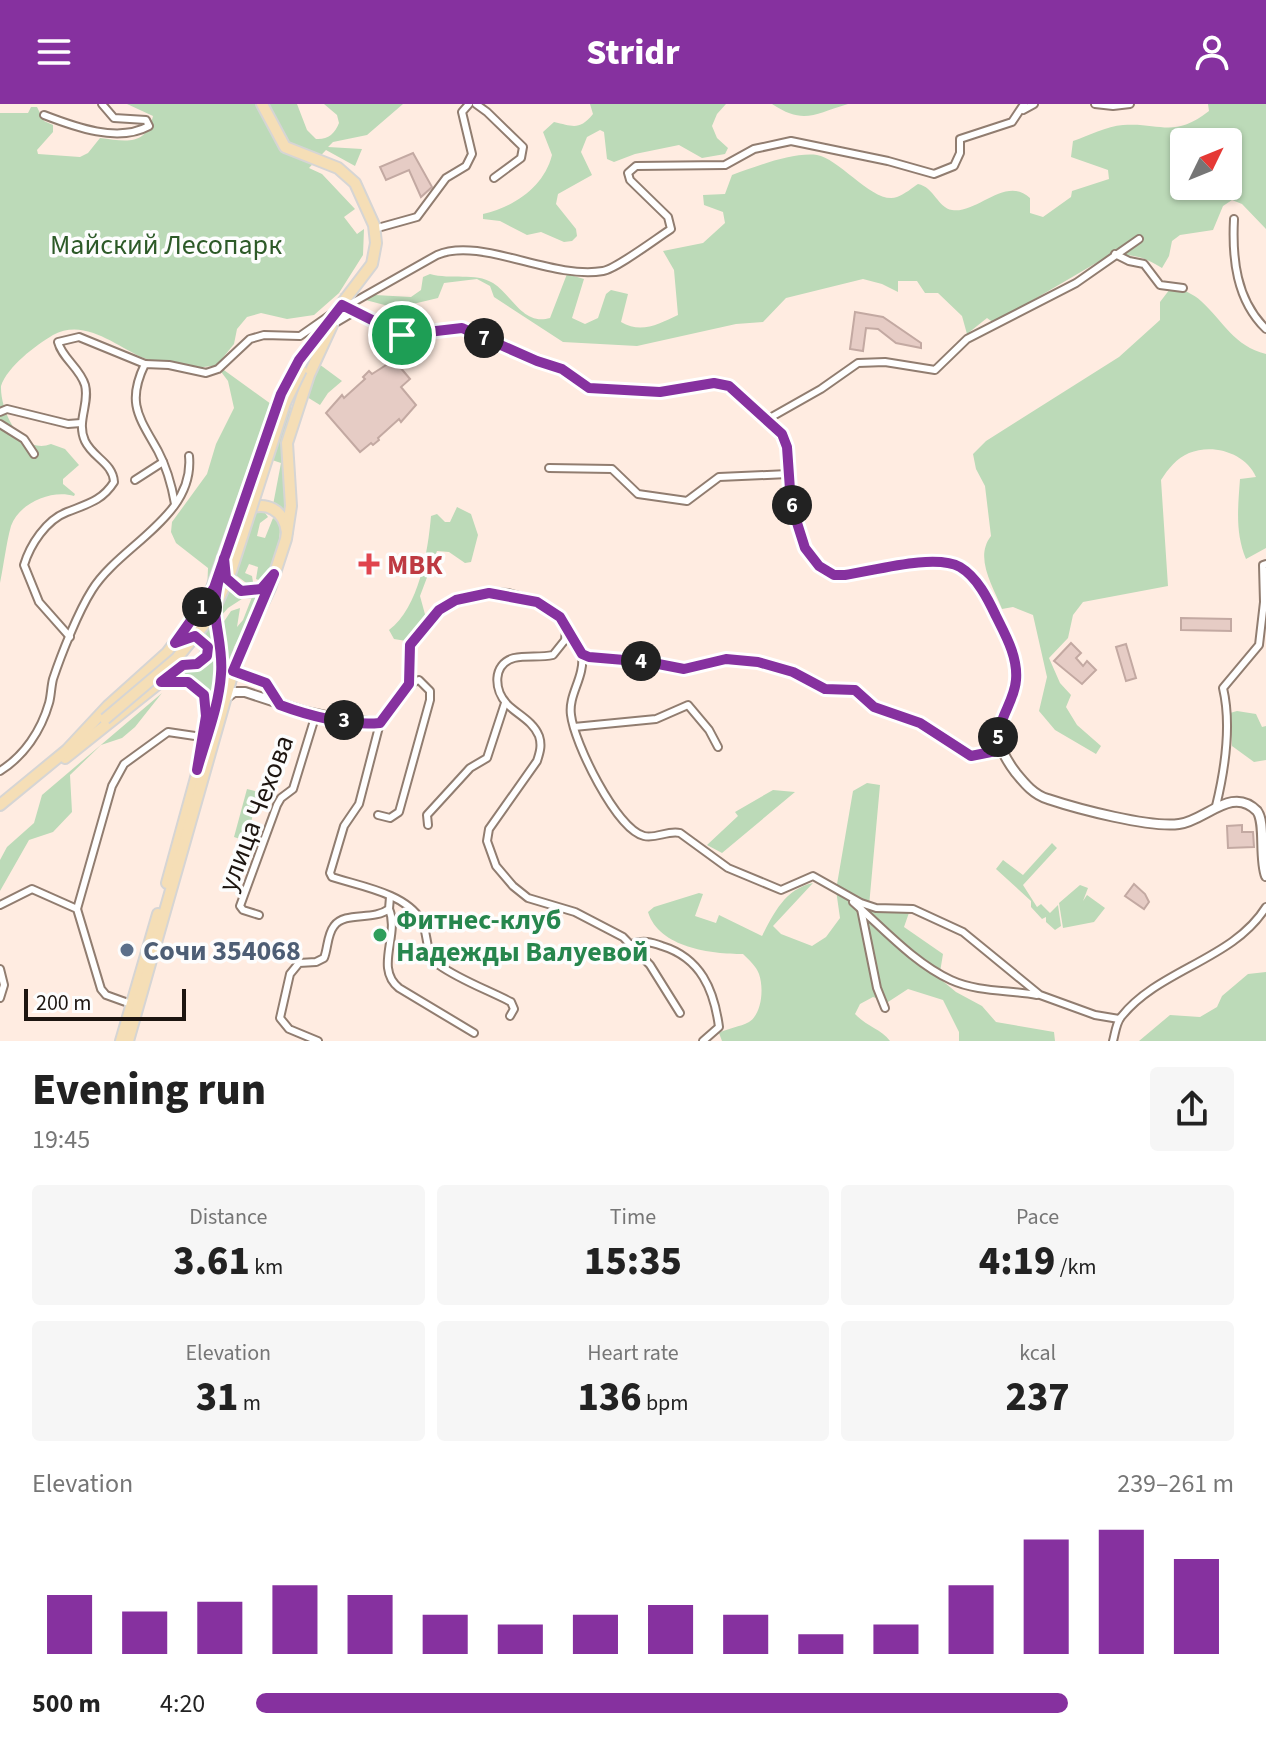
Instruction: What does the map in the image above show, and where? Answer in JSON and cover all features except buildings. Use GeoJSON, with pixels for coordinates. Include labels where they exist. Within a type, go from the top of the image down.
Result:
{"type":"FeatureCollection","features":[{"type":"Feature","properties":{"kind":"main road"},"geometry":{"type":"LineString","coordinates":[[0,805],[177,658],[211,616],[230,574],[285,403],[301,370],[372,264],[376,243],[374,229],[355,183],[338,168],[285,147],[262,104]]}},
{"type":"Feature","properties":{"kind":"main road"},"geometry":{"type":"LineString","coordinates":[[128,1041],[233,671],[286,539],[291,506],[287,443],[309,375],[332,325],[345,308]]}},
{"type":"Feature","properties":{"kind":"main road"},"geometry":{"type":"LineString","coordinates":[[67,750],[108,706],[175,643],[208,599],[281,394],[299,360],[345,308]]}},
{"type":"Feature","properties":{"kind":"main road"},"geometry":{"type":"LineString","coordinates":[[236,524],[248,508],[268,507],[284,519],[286,539]]}},
{"type":"Feature","properties":{"kind":"main road"},"geometry":{"type":"LineString","coordinates":[[224,558],[226,578],[241,591],[261,589],[274,574]]}},
{"type":"Feature","properties":{"kind":"main road"},"geometry":{"type":"LineString","coordinates":[[121,1041],[165,904],[219,694],[221,648],[215,606],[224,558]]}},
{"type":"Feature","properties":{"kind":"main road"},"geometry":{"type":"LineString","coordinates":[[19,787],[78,750],[183,665],[200,663],[208,653],[205,642],[195,636],[175,643]]}},
{"type":"Feature","properties":{"kind":"main road"},"geometry":{"type":"LineString","coordinates":[[161,682],[188,682],[204,695],[206,716],[197,770]]}},
{"type":"Feature","properties":{"kind":"street"},"geometry":{"type":"LineString","coordinates":[[44,115],[86,130],[116,133],[149,126],[146,120],[114,118],[102,104]]}},
{"type":"Feature","properties":{"kind":"street"},"geometry":{"type":"LineString","coordinates":[[374,229],[417,217],[446,178],[466,166],[472,154],[462,112],[469,104]]}},
{"type":"Feature","properties":{"kind":"street"},"geometry":{"type":"LineString","coordinates":[[476,104],[523,147],[521,158],[494,178]]}},
{"type":"Feature","properties":{"kind":"street"},"geometry":{"type":"LineString","coordinates":[[70,637],[39,602],[24,565],[49,524],[66,512],[96,502],[114,482],[111,469],[85,441],[81,423],[85,384],[58,342],[79,337],[145,364],[169,365],[206,373],[218,369],[250,339],[264,335],[300,336],[437,255],[452,250],[489,253],[576,272],[616,267],[639,248],[669,231],[671,225],[663,211],[630,180],[628,173],[636,166],[725,165],[754,149],[791,141],[934,174],[954,166],[960,153],[960,139],[1012,122],[1024,107],[1034,104]]}},
{"type":"Feature","properties":{"kind":"street"},"geometry":{"type":"LineString","coordinates":[[1095,104],[1130,104]]}},
{"type":"Feature","properties":{"kind":"street"},"geometry":{"type":"LineString","coordinates":[[1234,219],[1236,265],[1243,298],[1247,308],[1266,329]]}},
{"type":"Feature","properties":{"kind":"street"},"geometry":{"type":"LineString","coordinates":[[768,419],[821,389],[858,363],[885,362],[935,370],[967,339],[1076,283],[1139,239]]}},
{"type":"Feature","properties":{"kind":"street"},"geometry":{"type":"LineString","coordinates":[[1115,254],[1144,264],[1160,285],[1183,288]]}},
{"type":"Feature","properties":{"kind":"street"},"geometry":{"type":"LineString","coordinates":[[345,308],[402,335],[462,328],[562,369],[589,388],[660,392],[724,384],[768,419],[785,441],[791,504],[805,548],[813,560],[826,570],[845,575],[937,561],[958,566],[972,578],[990,604],[1008,640],[1016,670],[1014,690],[999,724],[1001,750],[1028,787],[1047,799],[1165,825],[1192,821],[1216,806],[1236,802],[1250,806],[1260,815],[1266,876]]}},
{"type":"Feature","properties":{"kind":"street"},"geometry":{"type":"LineString","coordinates":[[145,364],[138,381],[136,406],[140,421],[163,462],[175,504]]}},
{"type":"Feature","properties":{"kind":"street"},"geometry":{"type":"LineString","coordinates":[[0,412],[7,409],[68,424],[81,423]]}},
{"type":"Feature","properties":{"kind":"street"},"geometry":{"type":"LineString","coordinates":[[0,424],[24,439],[34,454]]}},
{"type":"Feature","properties":{"kind":"street"},"geometry":{"type":"LineString","coordinates":[[0,771],[23,753],[37,731],[50,703],[53,679],[84,603],[100,578],[175,504],[186,485],[189,456]]}},
{"type":"Feature","properties":{"kind":"street"},"geometry":{"type":"LineString","coordinates":[[135,480],[163,462]]}},
{"type":"Feature","properties":{"kind":"street"},"geometry":{"type":"LineString","coordinates":[[549,468],[612,469],[638,494],[687,501],[719,477],[788,474]]}},
{"type":"Feature","properties":{"kind":"street"},"geometry":{"type":"LineString","coordinates":[[1259,645],[1264,602],[1263,565],[1266,564]]}},
{"type":"Feature","properties":{"kind":"street"},"geometry":{"type":"LineString","coordinates":[[409,684],[410,645],[439,610],[456,600],[487,593],[508,594],[537,602],[560,617],[582,654],[583,674],[570,713],[574,727],[608,802],[617,815],[638,833],[645,836],[680,833],[721,864],[760,883],[785,890],[806,878],[818,877],[848,898],[897,942],[951,980],[993,990],[1040,995],[1095,1015],[1119,1019]]}},
{"type":"Feature","properties":{"kind":"street"},"geometry":{"type":"LineString","coordinates":[[560,617],[567,635],[553,655],[514,659],[499,668],[496,676],[505,703],[531,724],[539,736],[541,750],[537,761],[489,829],[487,841],[496,866],[511,885],[528,898],[583,915],[632,944],[650,965],[680,1013]]}},
{"type":"Feature","properties":{"kind":"street"},"geometry":{"type":"LineString","coordinates":[[1216,806],[1226,746],[1227,703],[1223,688],[1266,637]]}},
{"type":"Feature","properties":{"kind":"street"},"geometry":{"type":"LineString","coordinates":[[582,654],[684,669],[726,659],[758,662],[793,672],[825,689],[855,690],[874,707],[920,723],[971,756],[1001,750]]}},
{"type":"Feature","properties":{"kind":"street"},"geometry":{"type":"LineString","coordinates":[[233,671],[266,683],[280,705]]}},
{"type":"Feature","properties":{"kind":"street"},"geometry":{"type":"LineString","coordinates":[[378,815],[390,818],[399,812],[430,700],[430,691],[419,680],[409,684],[380,723],[359,804],[344,826],[330,873],[332,877],[390,897],[412,910],[422,920],[427,943],[437,964],[511,1002],[514,1009],[510,1016]]}},
{"type":"Feature","properties":{"kind":"street"},"geometry":{"type":"LineString","coordinates":[[225,699],[238,691],[316,714],[380,723]]}},
{"type":"Feature","properties":{"kind":"street"},"geometry":{"type":"LineString","coordinates":[[262,698],[270,691]]}},
{"type":"Feature","properties":{"kind":"street"},"geometry":{"type":"LineString","coordinates":[[428,825],[427,815],[470,768],[487,758],[505,703]]}},
{"type":"Feature","properties":{"kind":"street"},"geometry":{"type":"LineString","coordinates":[[574,727],[656,719],[688,705],[709,730],[718,747]]}},
{"type":"Feature","properties":{"kind":"street","name":"улица Чехова"},"geometry":{"type":"LineString","coordinates":[[259,915],[240,906],[277,805],[293,789],[316,714]]}},
{"type":"Feature","properties":{"kind":"street"},"geometry":{"type":"LineString","coordinates":[[131,1004],[106,995],[101,989],[77,909],[112,786],[124,764],[168,732],[195,736]]}},
{"type":"Feature","properties":{"kind":"street"},"geometry":{"type":"LineString","coordinates":[[0,905],[32,889],[77,909]]}},
{"type":"Feature","properties":{"kind":"street"},"geometry":{"type":"LineString","coordinates":[[390,897],[393,927],[387,969],[389,978],[399,988],[474,1033]]}},
{"type":"Feature","properties":{"kind":"street"},"geometry":{"type":"LineString","coordinates":[[848,898],[876,908],[913,909],[972,937],[1040,995]]}},
{"type":"Feature","properties":{"kind":"street"},"geometry":{"type":"LineString","coordinates":[[1113,1041],[1119,1019],[1170,978],[1239,935],[1266,907]]}},
{"type":"Feature","properties":{"kind":"street"},"geometry":{"type":"LineString","coordinates":[[318,1041],[284,1024],[280,1012],[290,974],[299,963],[324,958],[329,935],[341,920],[374,917],[389,909]]}},
{"type":"Feature","properties":{"kind":"street"},"geometry":{"type":"LineString","coordinates":[[861,909],[877,988],[885,1008]]}},
{"type":"Feature","properties":{"kind":"street"},"geometry":{"type":"LineString","coordinates":[[632,944],[645,941],[677,952],[702,974],[716,1003],[719,1027],[703,1041]]}},
{"type":"Feature","properties":{"kind":"street"},"geometry":{"type":"LineString","coordinates":[[0,969],[4,985],[0,998]]}},
{"type":"Feature","properties":{"kind":"street"},"geometry":{"type":"LineString","coordinates":[[303,1034],[310,1041]]}},
{"type":"Feature","properties":{"kind":"green space","name":"Майский Лесопарк"},"geometry":{"type":"Polygon","coordinates":[[[127,104],[297,104],[307,130],[320,139],[330,136],[339,123],[337,115],[324,104],[403,104],[367,135],[333,142],[328,147],[362,149],[355,166],[326,150],[309,168],[322,174],[355,209],[344,217],[357,234],[364,229],[363,255],[339,293],[314,315],[287,319],[261,313],[247,317],[237,329],[234,344],[217,365],[271,404],[207,593],[208,568],[176,543],[171,532],[172,522],[207,474],[216,444],[234,408],[228,381],[216,365],[191,367],[151,361],[89,331],[77,329],[65,330],[38,345],[16,364],[1,386],[8,418],[22,437],[40,446],[51,444],[65,449],[79,465],[63,479],[63,484],[74,496],[47,496],[29,505],[15,518],[9,533],[0,583],[0,113],[28,113],[31,107],[37,107],[44,121],[53,125],[53,132],[37,150],[38,154],[80,157],[88,153],[100,138],[126,141],[140,137],[150,126],[153,116],[127,104]]]}},
{"type":"Feature","properties":{"kind":"green space"},"geometry":{"type":"Polygon","coordinates":[[[590,104],[726,104],[712,126],[717,138],[728,148],[725,154],[702,158],[679,145],[635,154],[614,162],[607,159],[604,132],[600,130],[587,137],[581,152],[592,175],[558,194],[556,204],[576,229],[577,236],[572,241],[564,242],[541,232],[527,235],[500,221],[483,219],[483,214],[516,201],[535,186],[552,155],[543,132],[554,122],[571,126],[584,123],[593,114],[590,104]]]}},
{"type":"Feature","properties":{"kind":"green space"},"geometry":{"type":"Polygon","coordinates":[[[772,104],[848,104],[801,116],[772,104]]]}},
{"type":"Feature","properties":{"kind":"green space"},"geometry":{"type":"Polygon","coordinates":[[[1208,104],[1266,104],[1266,229],[1242,204],[1232,200],[1223,206],[1213,230],[1180,235],[1172,241],[1162,268],[1136,256],[1108,256],[994,323],[987,318],[967,334],[962,316],[938,293],[925,293],[917,281],[898,281],[898,292],[863,279],[786,298],[763,322],[736,324],[637,346],[563,342],[494,297],[490,286],[477,279],[444,283],[438,298],[396,308],[339,293],[411,297],[421,290],[423,277],[430,274],[479,278],[500,288],[525,314],[541,319],[550,318],[567,274],[584,279],[572,318],[585,324],[598,318],[606,294],[611,290],[628,294],[621,322],[628,326],[650,326],[678,315],[674,270],[663,251],[703,243],[725,223],[723,212],[704,205],[703,195],[725,194],[732,175],[762,164],[817,155],[836,164],[878,195],[897,197],[918,184],[952,210],[971,207],[1001,193],[1021,192],[1030,198],[1030,213],[1043,217],[1071,197],[1072,191],[1109,179],[1108,170],[1071,157],[1073,141],[1117,126],[1186,125],[1209,111],[1208,104]]]}},
{"type":"Feature","properties":{"kind":"green space"},"geometry":{"type":"Polygon","coordinates":[[[1173,285],[1198,299],[1246,345],[1266,354],[1266,548],[1246,559],[1240,539],[1240,479],[1256,477],[1245,462],[1228,452],[1208,449],[1189,453],[1170,468],[1161,480],[1168,586],[1083,602],[1073,615],[1068,638],[1049,658],[1060,683],[1071,695],[1066,707],[1077,725],[1101,746],[1096,754],[1055,730],[1039,711],[1047,677],[1033,615],[1013,607],[1002,609],[990,582],[984,553],[991,536],[985,486],[976,469],[973,454],[986,441],[1119,357],[1160,320],[1160,302],[1173,285]]]}},
{"type":"Feature","properties":{"kind":"green space"},"geometry":{"type":"Polygon","coordinates":[[[319,364],[342,381],[320,405],[307,397],[319,364]]]}},
{"type":"Feature","properties":{"kind":"green space"},"geometry":{"type":"Polygon","coordinates":[[[295,389],[283,445],[286,518],[273,505],[281,463],[272,460],[295,389]]]}},
{"type":"Feature","properties":{"kind":"green space"},"geometry":{"type":"Polygon","coordinates":[[[457,507],[471,514],[478,535],[471,562],[465,563],[449,552],[437,551],[420,596],[426,618],[406,641],[394,639],[389,630],[408,608],[415,593],[431,516],[437,514],[445,522],[450,522],[457,507]]]}},
{"type":"Feature","properties":{"kind":"green space"},"geometry":{"type":"Polygon","coordinates":[[[263,510],[268,517],[260,523],[257,536],[265,538],[273,518],[279,522],[278,545],[273,562],[261,581],[256,579],[258,567],[249,564],[245,573],[252,576],[253,582],[249,585],[233,573],[252,512],[263,510]]]}},
{"type":"Feature","properties":{"kind":"green space"},"geometry":{"type":"Polygon","coordinates":[[[228,582],[248,595],[221,616],[223,623],[231,611],[240,608],[237,627],[254,592],[266,587],[234,647],[219,704],[217,609],[228,582]]]}},
{"type":"Feature","properties":{"kind":"green space"},"geometry":{"type":"Polygon","coordinates":[[[214,594],[214,657],[209,639],[189,632],[214,594]]]}},
{"type":"Feature","properties":{"kind":"green space"},"geometry":{"type":"Polygon","coordinates":[[[214,657],[214,689],[200,744],[208,712],[198,683],[178,675],[205,666],[214,657]]]}},
{"type":"Feature","properties":{"kind":"green space"},"geometry":{"type":"Polygon","coordinates":[[[162,693],[135,727],[122,738],[101,745],[70,775],[72,812],[53,832],[29,840],[0,891],[0,860],[7,847],[34,823],[42,795],[162,693]]]}},
{"type":"Feature","properties":{"kind":"green space"},"geometry":{"type":"Polygon","coordinates":[[[1230,713],[1256,714],[1262,727],[1266,726],[1266,760],[1254,762],[1232,746],[1230,713]]]}},
{"type":"Feature","properties":{"kind":"green space"},"geometry":{"type":"Polygon","coordinates":[[[867,783],[880,785],[869,906],[911,907],[904,927],[943,954],[939,978],[956,992],[982,1006],[996,1022],[1054,1032],[1055,1041],[959,1041],[959,1032],[943,1000],[908,989],[888,1002],[873,997],[860,1004],[855,1014],[890,1041],[722,1041],[719,1033],[749,1022],[757,1013],[761,993],[758,971],[743,954],[702,950],[675,941],[663,934],[648,912],[654,907],[699,893],[703,894],[695,916],[716,923],[719,915],[762,936],[788,896],[813,883],[773,926],[781,934],[812,946],[826,937],[840,918],[836,890],[853,791],[867,783]]]}},
{"type":"Feature","properties":{"kind":"green space"},"geometry":{"type":"Polygon","coordinates":[[[247,789],[259,792],[246,841],[234,837],[247,789]]]}},
{"type":"Feature","properties":{"kind":"green space"},"geometry":{"type":"Polygon","coordinates":[[[773,790],[795,792],[722,853],[707,845],[738,816],[735,812],[773,790]]]}},
{"type":"Feature","properties":{"kind":"green space"},"geometry":{"type":"Polygon","coordinates":[[[1052,843],[1057,848],[1023,885],[1037,907],[1041,904],[1050,913],[1058,905],[1061,926],[1055,930],[1046,922],[1046,917],[1042,919],[1031,907],[1031,901],[996,869],[1003,860],[1023,875],[1052,843]]]}},
{"type":"Feature","properties":{"kind":"green space"},"geometry":{"type":"Polygon","coordinates":[[[1080,885],[1088,888],[1083,901],[1087,895],[1105,908],[1094,922],[1063,928],[1059,903],[1080,885]]]}},
{"type":"Feature","properties":{"kind":"green space"},"geometry":{"type":"Polygon","coordinates":[[[1266,972],[1266,1041],[1139,1041],[1170,1015],[1200,1017],[1217,1007],[1222,996],[1248,974],[1266,972]]]}},
{"type":"Feature","properties":{"kind":"place","name":"МВК"},"geometry":{"type":"Point","coordinates":[369,564]}},
{"type":"Feature","properties":{"kind":"place","name":"Фитнес-клуб Надежды Валуевой"},"geometry":{"type":"Point","coordinates":[380,935]}},
{"type":"Feature","properties":{"kind":"place","name":"Сочи 354068"},"geometry":{"type":"Point","coordinates":[127,950]}},
{"type":"Feature","properties":{"kind":"route"},"geometry":{"type":"LineString","coordinates":[[402,335],[342,305],[299,360],[281,394],[214,588],[175,643],[186,637],[200,638],[208,647],[207,656],[197,664],[183,665],[161,682],[188,682],[204,695],[206,716],[197,770],[219,694],[222,670],[215,606],[220,582],[222,568],[223,563],[224,558],[223,563],[223,568],[226,578],[241,591],[261,589],[274,574],[233,671],[266,683],[280,705],[306,712],[380,723],[409,684],[410,645],[439,610],[456,600],[489,593],[508,594],[548,607],[560,617],[582,654],[589,657],[648,662],[684,669],[726,659],[758,662],[793,672],[825,689],[855,690],[874,707],[920,723],[971,756],[984,756],[1001,750],[999,724],[1014,690],[1016,670],[1008,640],[990,604],[972,578],[958,566],[937,561],[845,575],[834,575],[819,566],[805,548],[791,504],[787,447],[782,434],[736,391],[724,384],[714,383],[660,392],[589,388],[562,369],[462,328],[402,335]]}}]}
